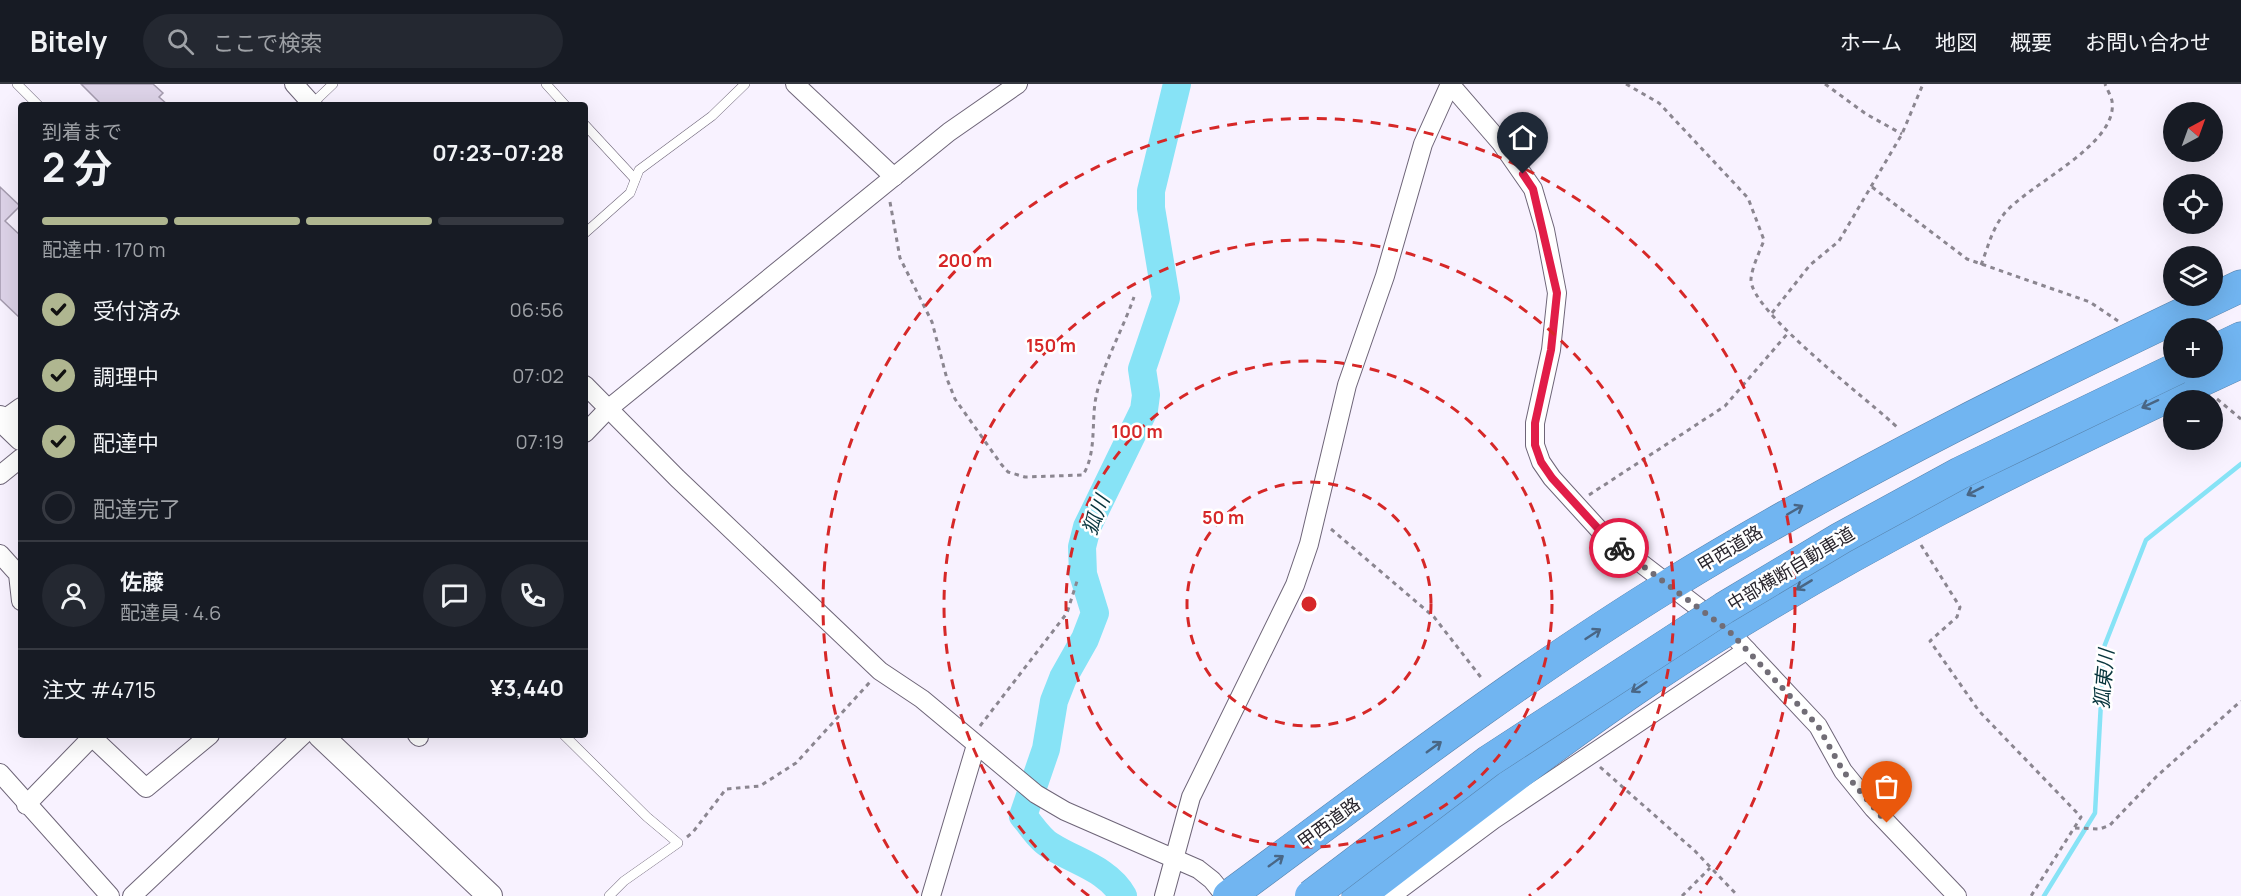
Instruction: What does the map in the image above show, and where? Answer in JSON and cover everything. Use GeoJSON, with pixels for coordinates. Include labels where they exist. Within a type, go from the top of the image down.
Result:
{"type":"FeatureCollection","features":[{"type":"Feature","properties":{"kind":"highway","name":"甲西道路"},"geometry":{"type":"LineString","coordinates":[[1227,896],[1497,701],[1670,585],[1795,510],[1911,446],[2241,286]]}},
{"type":"Feature","properties":{"kind":"highway"},"geometry":{"type":"LineString","coordinates":[[2223,346],[2241,338]]}},
{"type":"Feature","properties":{"kind":"highway"},"geometry":{"type":"LineString","coordinates":[[1358,896],[1572,733],[1653,678],[1738,640],[1910,525],[2063,445],[2241,362]]}},
{"type":"Feature","properties":{"kind":"highway","name":"中部横断自動車道"},"geometry":{"type":"LineString","coordinates":[[1311,896],[1489,761],[1724,608],[1841,538],[1960,473],[2163,375]]}},
{"type":"Feature","properties":{"kind":"street"},"geometry":{"type":"LineString","coordinates":[[294,84],[311,102]]}},
{"type":"Feature","properties":{"kind":"street"},"geometry":{"type":"LineString","coordinates":[[795,84],[891,180]]}},
{"type":"Feature","properties":{"kind":"street"},"geometry":{"type":"LineString","coordinates":[[588,430],[608,409],[949,132],[1018,84]]}},
{"type":"Feature","properties":{"kind":"street"},"geometry":{"type":"LineString","coordinates":[[1164,896],[1191,797],[1295,585],[1316,516],[1347,385],[1385,276],[1423,144],[1450,84],[1501,143],[1533,189],[1557,293],[1551,350],[1535,423],[1535,445],[1541,462],[1552,478],[1603,534],[1738,640],[1818,726],[1843,771],[1873,808],[1957,896]]}},
{"type":"Feature","properties":{"kind":"street"},"geometry":{"type":"LineString","coordinates":[[588,388],[880,671],[922,699],[1036,794],[1065,811],[1198,869],[1227,896]]}},
{"type":"Feature","properties":{"kind":"street"},"geometry":{"type":"LineString","coordinates":[[8,415],[18,433]]}},
{"type":"Feature","properties":{"kind":"street"},"geometry":{"type":"LineString","coordinates":[[0,475],[18,460]]}},
{"type":"Feature","properties":{"kind":"street"},"geometry":{"type":"LineString","coordinates":[[0,555],[18,574]]}},
{"type":"Feature","properties":{"kind":"street"},"geometry":{"type":"LineString","coordinates":[[1391,896],[1492,820],[1588,755],[1738,640]]}},
{"type":"Feature","properties":{"kind":"street"},"geometry":{"type":"LineString","coordinates":[[26,805],[91,738]]}},
{"type":"Feature","properties":{"kind":"street"},"geometry":{"type":"LineString","coordinates":[[93,738],[146,788],[206,738]]}},
{"type":"Feature","properties":{"kind":"street"},"geometry":{"type":"LineString","coordinates":[[132,896],[300,738]]}},
{"type":"Feature","properties":{"kind":"street"},"geometry":{"type":"LineString","coordinates":[[323,738],[490,896]]}},
{"type":"Feature","properties":{"kind":"street"},"geometry":{"type":"LineString","coordinates":[[931,896],[973,742]]}},
{"type":"Feature","properties":{"kind":"street"},"geometry":{"type":"LineString","coordinates":[[0,773],[26,805],[110,896]]}},
{"type":"Feature","properties":{"kind":"lane"},"geometry":{"type":"LineString","coordinates":[[17,84],[35,102]]}},
{"type":"Feature","properties":{"kind":"lane"},"geometry":{"type":"LineString","coordinates":[[315,102],[333,84]]}},
{"type":"Feature","properties":{"kind":"lane"},"geometry":{"type":"LineString","coordinates":[[546,84],[562,102]]}},
{"type":"Feature","properties":{"kind":"lane"},"geometry":{"type":"LineString","coordinates":[[588,230],[630,193],[639,170],[712,116],[746,84]]}},
{"type":"Feature","properties":{"kind":"lane"},"geometry":{"type":"LineString","coordinates":[[588,128],[635,178]]}},
{"type":"Feature","properties":{"kind":"lane"},"geometry":{"type":"LineString","coordinates":[[567,738],[647,817],[678,843],[624,881],[609,896]]}},
{"type":"Feature","properties":{"kind":"path"},"geometry":{"type":"LineString","coordinates":[[1626,84],[1659,103],[1748,198],[1764,240],[1751,279],[1754,294],[1788,333],[1898,428],[1911,446]]}},
{"type":"Feature","properties":{"kind":"path"},"geometry":{"type":"LineString","coordinates":[[1825,84],[1866,114],[1902,134]]}},
{"type":"Feature","properties":{"kind":"path"},"geometry":{"type":"LineString","coordinates":[[1772,314],[1810,265],[1839,241],[1902,134],[1923,84]]}},
{"type":"Feature","properties":{"kind":"path"},"geometry":{"type":"LineString","coordinates":[[1981,265],[1994,229],[2004,214],[2099,137],[2108,120],[2112,102],[2105,84]]}},
{"type":"Feature","properties":{"kind":"path"},"geometry":{"type":"LineString","coordinates":[[891,180],[893,233],[900,258],[932,322],[947,379],[955,399],[1000,464],[1016,476],[1083,475],[1090,459],[1095,398],[1134,297]]}},
{"type":"Feature","properties":{"kind":"path"},"geometry":{"type":"LineString","coordinates":[[1872,187],[1967,259],[2090,302],[2114,317],[2135,336]]}},
{"type":"Feature","properties":{"kind":"path"},"geometry":{"type":"LineString","coordinates":[[1576,504],[1725,406],[1788,333]]}},
{"type":"Feature","properties":{"kind":"path"},"geometry":{"type":"LineString","coordinates":[[1316,516],[1434,617],[1474,666],[1497,701]]}},
{"type":"Feature","properties":{"kind":"path"},"geometry":{"type":"LineString","coordinates":[[1910,525],[1934,570],[1960,607],[1957,616],[1930,641],[1979,711],[2081,817],[2077,828],[2031,896]]}},
{"type":"Feature","properties":{"kind":"path"},"geometry":{"type":"LineString","coordinates":[[973,742],[1067,613],[1078,578]]}},
{"type":"Feature","properties":{"kind":"path"},"geometry":{"type":"LineString","coordinates":[[678,843],[693,832],[726,789],[760,786],[796,763],[880,671]]}},
{"type":"Feature","properties":{"kind":"path"},"geometry":{"type":"LineString","coordinates":[[2077,828],[2100,829],[2110,825],[2156,777],[2241,701]]}},
{"type":"Feature","properties":{"kind":"path"},"geometry":{"type":"LineString","coordinates":[[1588,755],[1695,851],[1738,896]]}},
{"type":"Feature","properties":{"kind":"path"},"geometry":{"type":"LineString","coordinates":[[1682,896],[1710,868]]}},
{"type":"Feature","properties":{"kind":"building"},"geometry":{"type":"Polygon","coordinates":[[[81,84],[153,84],[163,93],[159,97],[165,102],[99,102],[81,84]]]}},
{"type":"Feature","properties":{"kind":"building"},"geometry":{"type":"Polygon","coordinates":[[[0,187],[18,204],[18,208],[5,221],[18,233],[18,316],[0,299],[0,187]]]}},
{"type":"Feature","properties":{"kind":"waterway","name":"狐川"},"geometry":{"type":"LineString","coordinates":[[1123,896],[1109,879],[1047,843],[1023,816],[1046,749],[1054,701],[1063,678],[1085,639],[1095,613],[1083,574],[1082,547],[1087,527],[1144,410],[1146,395],[1142,369],[1166,298],[1151,208],[1151,191],[1177,84]]}},
{"type":"Feature","properties":{"kind":"waterway","name":"狐東川"},"geometry":{"type":"LineString","coordinates":[[2044,896],[2095,813],[2104,647],[2146,540],[2241,464]]}},
{"type":"Feature","properties":{"kind":"way so far"},"geometry":{"type":"LineString","coordinates":[[1619,548],[1729,631],[1818,726],[1843,771],[1887,823]]}},
{"type":"Feature","properties":{"kind":"route"},"geometry":{"type":"LineString","coordinates":[[1523,174],[1533,189],[1545,230],[1557,293],[1557,312],[1551,350],[1535,423],[1535,445],[1541,462],[1552,478],[1603,534],[1619,548]]}}]}
